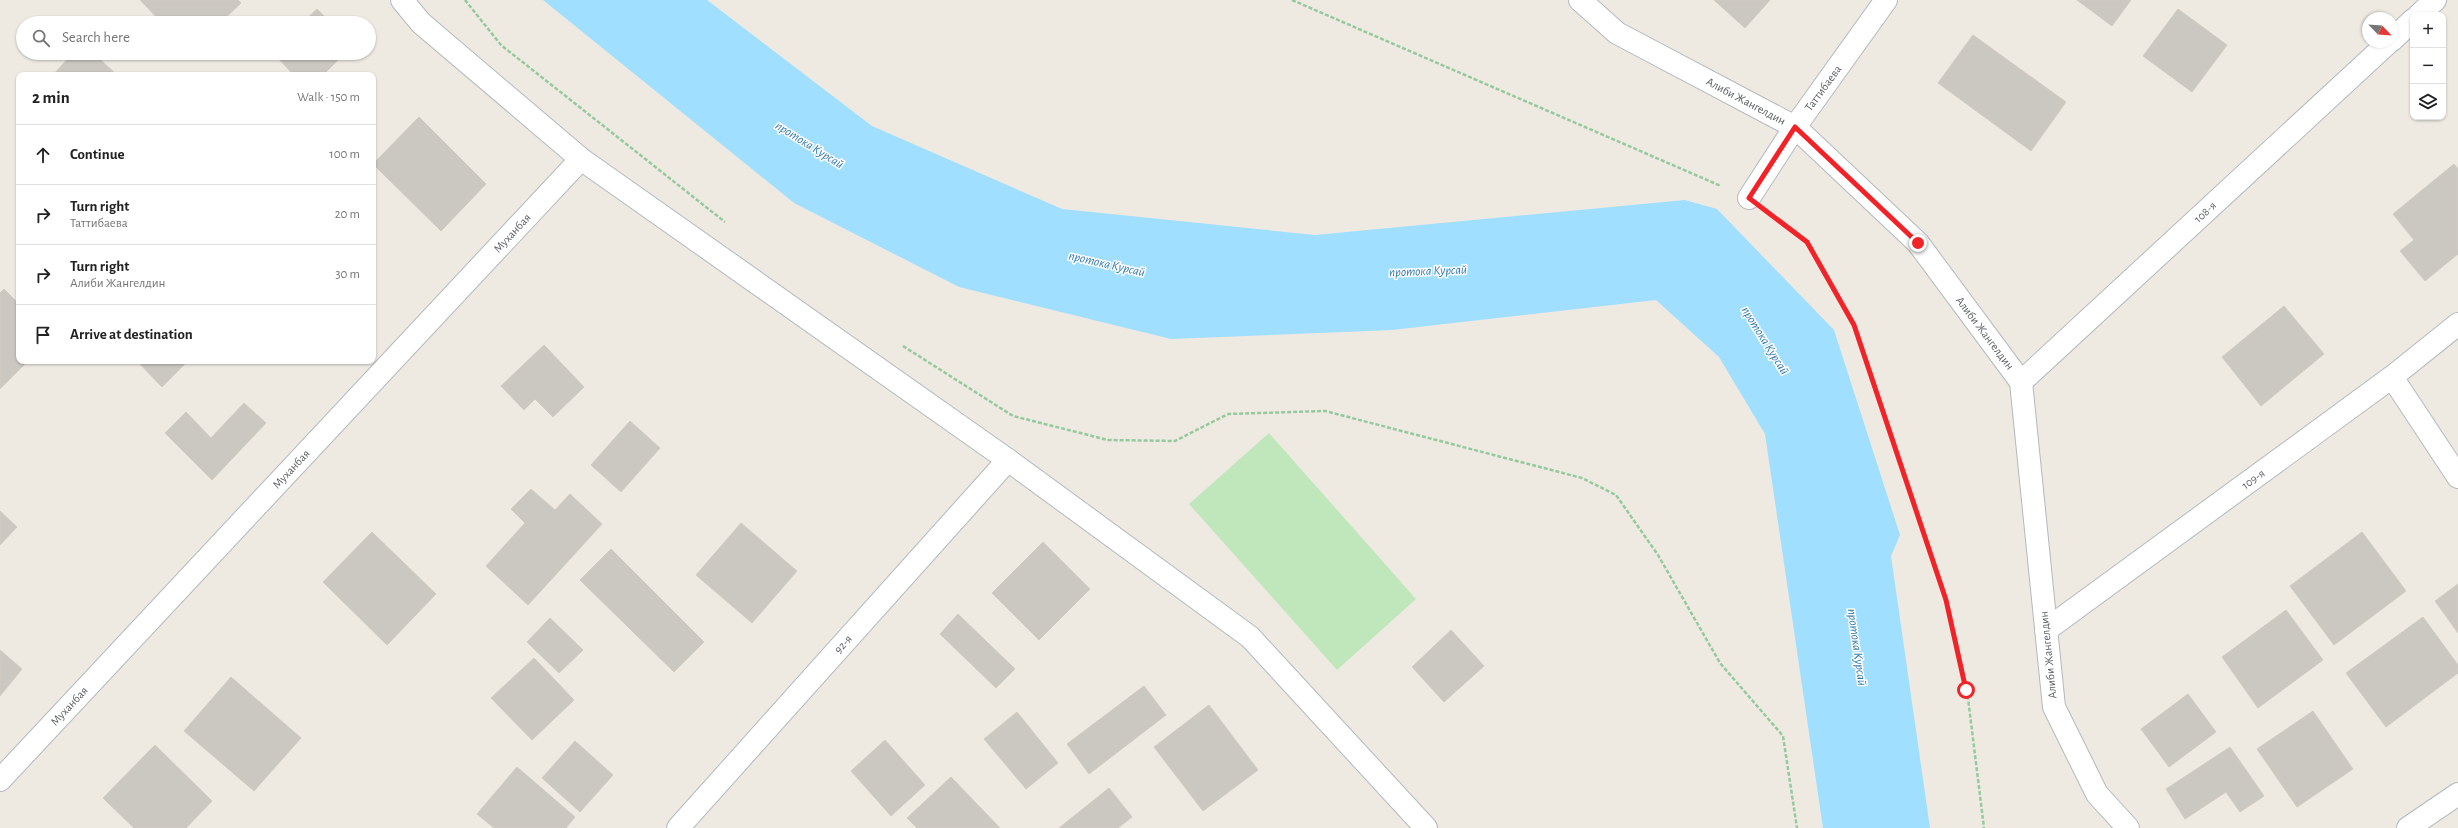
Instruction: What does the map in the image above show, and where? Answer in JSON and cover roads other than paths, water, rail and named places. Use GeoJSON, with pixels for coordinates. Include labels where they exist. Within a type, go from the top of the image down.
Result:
{"type":"FeatureCollection","features":[{"type":"Feature","properties":{"kind":"street"},"geometry":{"type":"LineString","coordinates":[[402,0],[421,23],[581,158],[1008,460],[1250,637],[1426,828]]}},
{"type":"Feature","properties":{"kind":"street","name":"Алиби Жангелдин"},"geometry":{"type":"LineString","coordinates":[[1580,0],[1617,33],[1795,127],[1918,243],[2021,382],[2054,707],[2097,794],[2128,828]]}},
{"type":"Feature","properties":{"kind":"street","name":"Таттибаева"},"geometry":{"type":"LineString","coordinates":[[1749,198],[1795,127],[1886,0]]}},
{"type":"Feature","properties":{"kind":"street"},"geometry":{"type":"LineString","coordinates":[[2422,12],[2435,0]]}},
{"type":"Feature","properties":{"kind":"street"},"geometry":{"type":"LineString","coordinates":[[2398,34],[2410,23]]}},
{"type":"Feature","properties":{"kind":"street","name":"108-я"},"geometry":{"type":"LineString","coordinates":[[2021,382],[2383,48]]}},
{"type":"Feature","properties":{"kind":"street","name":"Муханбая"},"geometry":{"type":"LineString","coordinates":[[0,780],[581,158]]}},
{"type":"Feature","properties":{"kind":"street","name":"109-я"},"geometry":{"type":"LineString","coordinates":[[2046,630],[2392,377],[2458,324]]}},
{"type":"Feature","properties":{"kind":"street"},"geometry":{"type":"LineString","coordinates":[[2392,377],[2458,477]]}},
{"type":"Feature","properties":{"kind":"street","name":"92-я"},"geometry":{"type":"LineString","coordinates":[[678,828],[1008,460]]}},
{"type":"Feature","properties":{"kind":"street"},"geometry":{"type":"LineString","coordinates":[[2408,828],[2458,794]]}},
{"type":"Feature","properties":{"kind":"water","name":"протока Курсай"},"geometry":{"type":"Polygon","coordinates":[[[543,0],[707,0],[872,126],[1062,209],[1315,235],[1685,200],[1717,209],[1834,330],[1900,535],[1891,556],[1930,828],[1823,828],[1765,434],[1719,357],[1656,300],[1392,330],[1171,339],[959,287],[794,203],[543,0]]]}}]}
